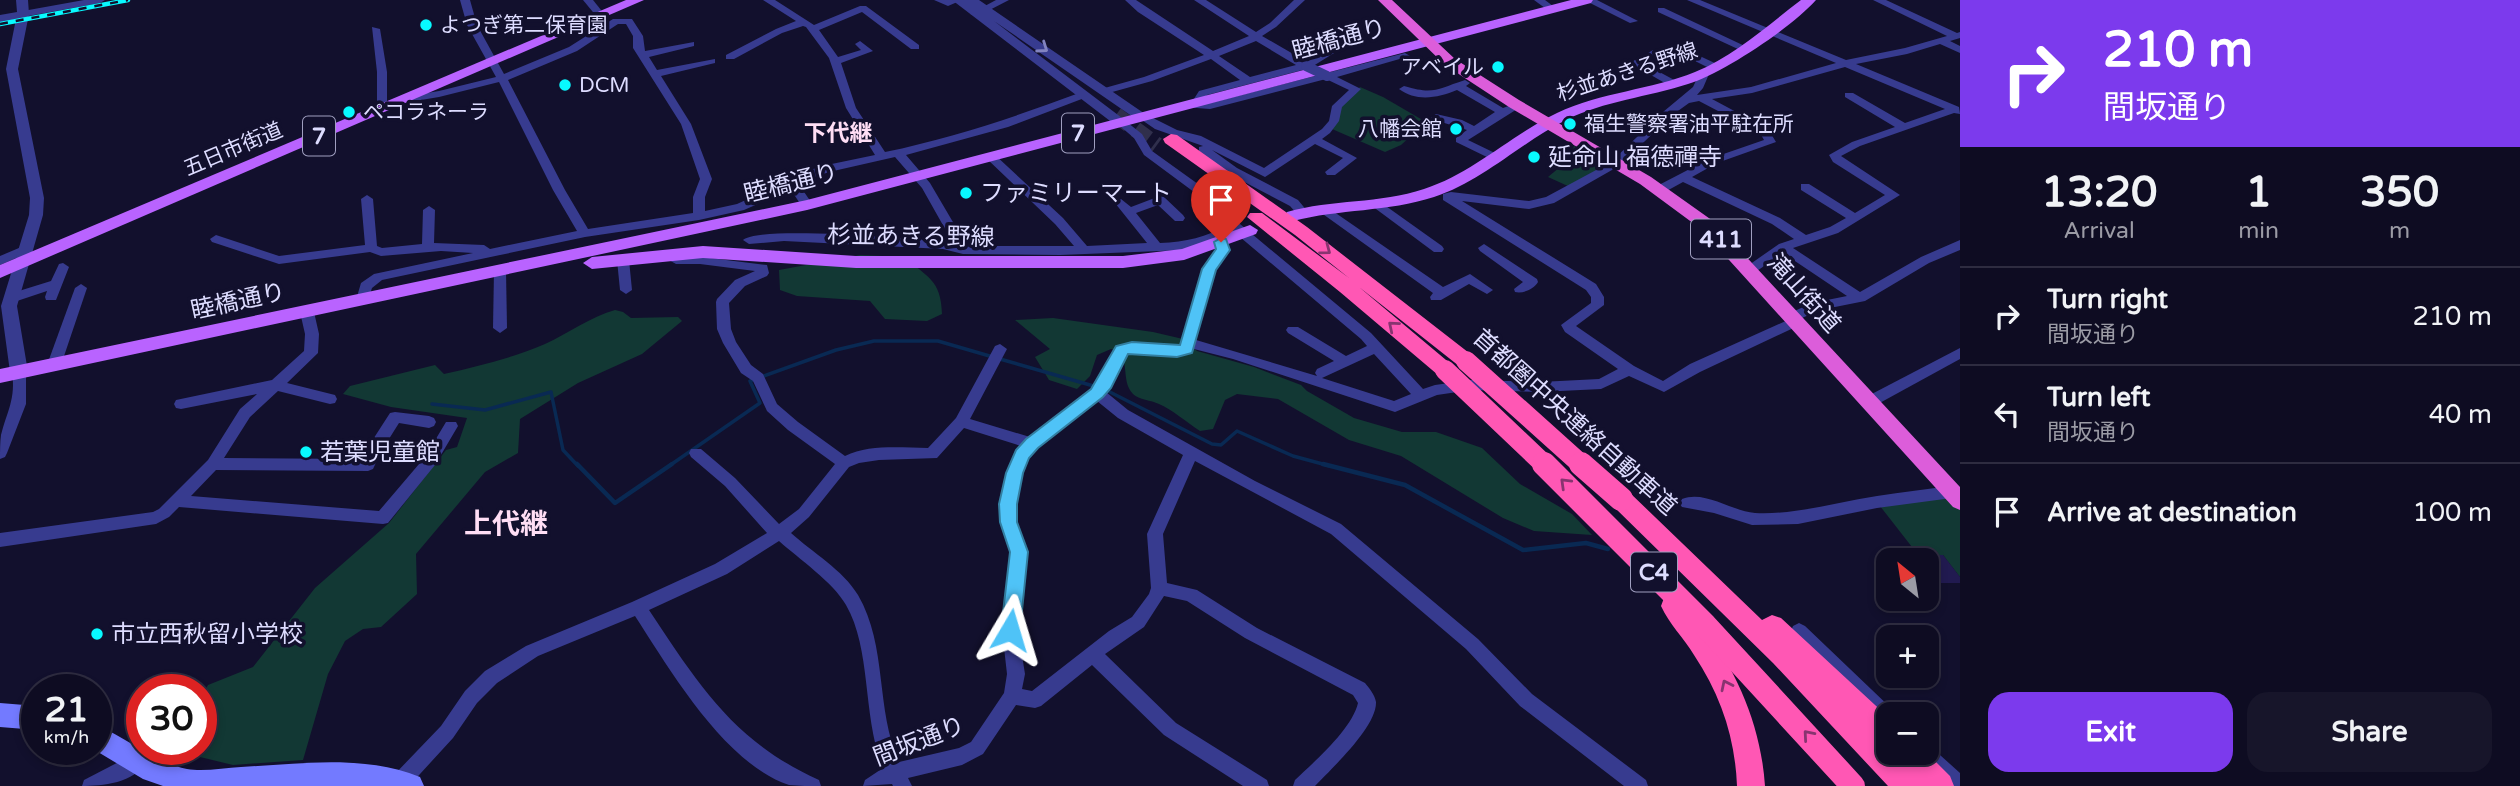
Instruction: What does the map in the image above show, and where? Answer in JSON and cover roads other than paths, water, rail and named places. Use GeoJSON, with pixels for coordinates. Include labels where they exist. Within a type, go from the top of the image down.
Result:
{"type":"FeatureCollection","features":[{"type":"Feature","properties":{"kind":"highway","name":"滝山街道"},"geometry":{"type":"LineString","coordinates":[[1385,0],[1427,42],[1509,109],[1547,124],[1615,163],[1659,190],[1707,225],[1957,495]]}},
{"type":"Feature","properties":{"kind":"highway","name":"首都圏中央連絡自動車道"},"geometry":{"type":"LineString","coordinates":[[1169,139],[1297,247],[1455,365],[1621,499],[1782,655],[1906,786]]}},
{"type":"Feature","properties":{"kind":"highway","name":"首都圏中央連絡自動車道"},"geometry":{"type":"LineString","coordinates":[[1455,365],[1702,620],[1853,786]]}},
{"type":"Feature","properties":{"kind":"highway"},"geometry":{"type":"LineString","coordinates":[[1621,499],[1727,584],[1876,724]]}},
{"type":"Feature","properties":{"kind":"highway"},"geometry":{"type":"LineString","coordinates":[[1596,513],[1622,549],[1670,603],[1711,656],[1741,718],[1749,749],[1751,786]]}},
{"type":"Feature","properties":{"kind":"highway"},"geometry":{"type":"LineString","coordinates":[[1919,765],[1940,786]]}},
{"type":"Feature","properties":{"kind":"main road","name":"五日市街道"},"geometry":{"type":"LineString","coordinates":[[0,272],[24,256],[608,16],[637,0]]}},
{"type":"Feature","properties":{"kind":"main road","name":"睦橋通り"},"geometry":{"type":"LineString","coordinates":[[0,376],[807,205],[1427,42],[1546,4],[1588,0]]}},
{"type":"Feature","properties":{"kind":"main road","name":"杉並あきる野線"},"geometry":{"type":"LineString","coordinates":[[1297,214],[1438,195],[1547,124],[1578,108],[1674,84],[1709,70],[1810,0]]}},
{"type":"Feature","properties":{"kind":"main road","name":"杉並あきる野線"},"geometry":{"type":"LineString","coordinates":[[568,257],[587,264],[703,252],[856,262],[1123,262],[1164,258],[1221,242],[1243,230]]}},
{"type":"Feature","properties":{"kind":"main road"},"geometry":{"type":"LineString","coordinates":[[0,715],[21,717]]}},
{"type":"Feature","properties":{"kind":"main road"},"geometry":{"type":"LineString","coordinates":[[141,765],[163,775],[189,782],[349,774],[394,783]]}},
{"type":"Feature","properties":{"kind":"street"},"geometry":{"type":"LineString","coordinates":[[0,19],[22,7],[100,0]]}},
{"type":"Feature","properties":{"kind":"street"},"geometry":{"type":"LineString","coordinates":[[465,0],[483,48],[503,78],[509,95],[559,190],[585,233]]}},
{"type":"Feature","properties":{"kind":"street"},"geometry":{"type":"LineString","coordinates":[[588,0],[608,16],[629,21],[638,36],[638,48],[686,124],[706,179],[699,197],[699,216]]}},
{"type":"Feature","properties":{"kind":"street"},"geometry":{"type":"LineString","coordinates":[[768,0],[808,25],[835,61],[850,108],[882,156]]}},
{"type":"Feature","properties":{"kind":"street"},"geometry":{"type":"LineString","coordinates":[[939,0],[948,3],[957,0],[981,12],[1159,127],[1169,139],[1294,203],[1297,214]]}},
{"type":"Feature","properties":{"kind":"street"},"geometry":{"type":"LineString","coordinates":[[971,0],[981,12],[1138,136],[1148,153],[1226,210],[1243,230],[1376,347],[1422,396]]}},
{"type":"Feature","properties":{"kind":"street"},"geometry":{"type":"LineString","coordinates":[[981,12],[1004,0]]}},
{"type":"Feature","properties":{"kind":"street"},"geometry":{"type":"LineString","coordinates":[[1130,0],[1248,81]]}},
{"type":"Feature","properties":{"kind":"street"},"geometry":{"type":"LineString","coordinates":[[1199,0],[1306,66],[1356,89]]}},
{"type":"Feature","properties":{"kind":"street"},"geometry":{"type":"LineString","coordinates":[[1105,91],[1148,79],[1230,50],[1258,37],[1300,0]]}},
{"type":"Feature","properties":{"kind":"street"},"geometry":{"type":"LineString","coordinates":[[1588,0],[1633,21]]}},
{"type":"Feature","properties":{"kind":"street"},"geometry":{"type":"LineString","coordinates":[[1692,0],[1958,110]]}},
{"type":"Feature","properties":{"kind":"street"},"geometry":{"type":"LineString","coordinates":[[1878,0],[1958,35]]}},
{"type":"Feature","properties":{"kind":"street"},"geometry":{"type":"LineString","coordinates":[[0,453],[20,404],[22,385],[8,315],[36,215],[37,198],[12,69],[22,7]]}},
{"type":"Feature","properties":{"kind":"street"},"geometry":{"type":"LineString","coordinates":[[730,57],[779,31],[863,8],[915,47]]}},
{"type":"Feature","properties":{"kind":"street"},"geometry":{"type":"LineString","coordinates":[[1661,10],[1744,48]]}},
{"type":"Feature","properties":{"kind":"street"},"geometry":{"type":"LineString","coordinates":[[403,100],[503,78],[573,50],[608,16]]}},
{"type":"Feature","properties":{"kind":"street"},"geometry":{"type":"LineString","coordinates":[[375,29],[382,72],[382,109]]}},
{"type":"Feature","properties":{"kind":"street"},"geometry":{"type":"LineString","coordinates":[[1686,100],[1752,90],[1846,64],[1907,51],[1958,35]]}},
{"type":"Feature","properties":{"kind":"street"},"geometry":{"type":"LineString","coordinates":[[1941,41],[1960,50]]}},
{"type":"Feature","properties":{"kind":"street"},"geometry":{"type":"LineString","coordinates":[[643,55],[690,44]]}},
{"type":"Feature","properties":{"kind":"street"},"geometry":{"type":"LineString","coordinates":[[835,61],[868,51],[860,44]]}},
{"type":"Feature","properties":{"kind":"street"},"geometry":{"type":"LineString","coordinates":[[1192,103],[1203,93],[1306,66],[1330,51]]}},
{"type":"Feature","properties":{"kind":"street"},"geometry":{"type":"LineString","coordinates":[[1653,53],[1664,60],[1639,65],[1674,84]]}},
{"type":"Feature","properties":{"kind":"street"},"geometry":{"type":"LineString","coordinates":[[1438,195],[1506,204],[1541,203],[1615,163],[1698,88],[1709,70],[1689,54]]}},
{"type":"Feature","properties":{"kind":"street"},"geometry":{"type":"LineString","coordinates":[[1192,103],[1210,106],[1405,56]]}},
{"type":"Feature","properties":{"kind":"street"},"geometry":{"type":"LineString","coordinates":[[655,74],[711,61]]}},
{"type":"Feature","properties":{"kind":"street"},"geometry":{"type":"LineString","coordinates":[[1169,139],[1197,138],[1260,173],[1265,173],[1316,139],[1334,121],[1337,106],[1374,71]]}},
{"type":"Feature","properties":{"kind":"street"},"geometry":{"type":"LineString","coordinates":[[1404,90],[1419,96],[1436,96],[1462,84],[1509,109]]}},
{"type":"Feature","properties":{"kind":"street"},"geometry":{"type":"LineString","coordinates":[[362,300],[366,286],[378,277],[585,233],[740,207],[790,188],[808,175],[825,169],[1004,125],[1083,95]]}},
{"type":"Feature","properties":{"kind":"street"},"geometry":{"type":"LineString","coordinates":[[1849,95],[1905,128]]}},
{"type":"Feature","properties":{"kind":"street"},"geometry":{"type":"LineString","coordinates":[[1659,190],[1713,161],[1770,142],[1764,131],[1701,98]]}},
{"type":"Feature","properties":{"kind":"street"},"geometry":{"type":"LineString","coordinates":[[1495,157],[1460,140],[1509,109]]}},
{"type":"Feature","properties":{"kind":"street"},"geometry":{"type":"LineString","coordinates":[[1750,270],[1783,247],[1803,239],[1819,237],[1895,195],[1837,160],[1835,155],[1958,110]]}},
{"type":"Feature","properties":{"kind":"street"},"geometry":{"type":"LineString","coordinates":[[1428,123],[1436,117],[1458,122],[1475,130]]}},
{"type":"Feature","properties":{"kind":"street"},"geometry":{"type":"LineString","coordinates":[[1316,139],[1351,158],[1331,172]]}},
{"type":"Feature","properties":{"kind":"street"},"geometry":{"type":"LineString","coordinates":[[897,153],[918,176],[950,220],[963,250]]}},
{"type":"Feature","properties":{"kind":"street"},"geometry":{"type":"LineString","coordinates":[[990,156],[1059,220],[1084,250]]}},
{"type":"Feature","properties":{"kind":"street"},"geometry":{"type":"LineString","coordinates":[[1683,177],[1776,221],[1803,239]]}},
{"type":"Feature","properties":{"kind":"street"},"geometry":{"type":"LineString","coordinates":[[1805,187],[1855,218]]}},
{"type":"Feature","properties":{"kind":"street"},"geometry":{"type":"LineString","coordinates":[[790,188],[797,190],[807,205]]}},
{"type":"Feature","properties":{"kind":"street"},"geometry":{"type":"LineString","coordinates":[[1438,195],[1532,249],[1591,287],[1598,297],[1597,305],[1568,325],[1570,329],[1629,370],[1664,387],[1695,368],[1818,306],[1860,298],[1925,260],[1952,250],[1960,244]]}},
{"type":"Feature","properties":{"kind":"street"},"geometry":{"type":"LineString","coordinates":[[367,199],[371,248]]}},
{"type":"Feature","properties":{"kind":"street"},"geometry":{"type":"LineString","coordinates":[[1157,247],[1125,207],[1160,200],[1179,218]]}},
{"type":"Feature","properties":{"kind":"street"},"geometry":{"type":"LineString","coordinates":[[1376,203],[1438,249]]}},
{"type":"Feature","properties":{"kind":"street"},"geometry":{"type":"LineString","coordinates":[[1324,209],[1439,295],[1470,278],[1487,290]]}},
{"type":"Feature","properties":{"kind":"street"},"geometry":{"type":"LineString","coordinates":[[428,248],[429,210]]}},
{"type":"Feature","properties":{"kind":"street"},"geometry":{"type":"LineString","coordinates":[[749,240],[784,237],[943,245],[963,250],[1084,250],[1198,244],[1243,230]]}},
{"type":"Feature","properties":{"kind":"street"},"geometry":{"type":"LineString","coordinates":[[216,239],[279,260],[371,248],[381,252],[428,248],[505,250]]}},
{"type":"Feature","properties":{"kind":"street"},"geometry":{"type":"LineString","coordinates":[[1192,452],[1155,534],[1159,588],[1156,597],[1138,622],[1035,700],[1012,696],[1016,674],[1010,630],[1019,552],[1009,522],[1008,504],[1014,473],[1022,455],[1032,443],[1097,393],[1122,350],[1132,347],[1177,352],[1187,349],[1209,269],[1223,250],[1221,242]]}},
{"type":"Feature","properties":{"kind":"street"},"geometry":{"type":"LineString","coordinates":[[1783,247],[1860,298]]}},
{"type":"Feature","properties":{"kind":"street"},"geometry":{"type":"LineString","coordinates":[[1483,248],[1532,282],[1520,289]]}},
{"type":"Feature","properties":{"kind":"street"},"geometry":{"type":"LineString","coordinates":[[1504,263],[1532,249]]}},
{"type":"Feature","properties":{"kind":"street"},"geometry":{"type":"LineString","coordinates":[[665,255],[676,260],[763,268],[763,274],[740,283],[722,302],[724,329],[746,369],[758,378],[772,407],[793,426],[844,463]]}},
{"type":"Feature","properties":{"kind":"street"},"geometry":{"type":"LineString","coordinates":[[0,261],[24,256]]}},
{"type":"Feature","properties":{"kind":"street"},"geometry":{"type":"LineString","coordinates":[[623,260],[626,290]]}},
{"type":"Feature","properties":{"kind":"street"},"geometry":{"type":"LineString","coordinates":[[11,298],[53,290],[63,267]]}},
{"type":"Feature","properties":{"kind":"street"},"geometry":{"type":"LineString","coordinates":[[500,271],[500,328]]}},
{"type":"Feature","properties":{"kind":"street"},"geometry":{"type":"LineString","coordinates":[[54,365],[81,288]]}},
{"type":"Feature","properties":{"kind":"street"},"geometry":{"type":"LineString","coordinates":[[0,540],[156,518],[177,501],[213,464],[245,413],[311,353],[312,334],[307,312]]}},
{"type":"Feature","properties":{"kind":"street"},"geometry":{"type":"LineString","coordinates":[[1293,330],[1345,362]]}},
{"type":"Feature","properties":{"kind":"street"},"geometry":{"type":"LineString","coordinates":[[1189,343],[1235,355],[1395,407],[1435,390],[1471,385],[1540,387],[1601,384],[1629,370]]}},
{"type":"Feature","properties":{"kind":"street"},"geometry":{"type":"LineString","coordinates":[[1322,373],[1376,347]]}},
{"type":"Feature","properties":{"kind":"street"},"geometry":{"type":"LineString","coordinates":[[394,783],[447,732],[471,696],[491,677],[532,651],[721,569],[778,534],[811,508],[844,463],[857,457],[879,454],[930,456],[961,422],[997,354]]}},
{"type":"Feature","properties":{"kind":"street"},"geometry":{"type":"LineString","coordinates":[[1871,401],[1958,357]]}},
{"type":"Feature","properties":{"kind":"street"},"geometry":{"type":"LineString","coordinates":[[181,404],[275,385],[330,399]]}},
{"type":"Feature","properties":{"kind":"street"},"geometry":{"type":"LineString","coordinates":[[1097,393],[1123,414],[1336,529],[1472,644],[1526,700],[1639,786]]}},
{"type":"Feature","properties":{"kind":"street"},"geometry":{"type":"LineString","coordinates":[[213,464],[368,465],[375,448],[395,417],[429,422]]}},
{"type":"Feature","properties":{"kind":"street"},"geometry":{"type":"LineString","coordinates":[[961,422],[1032,443]]}},
{"type":"Feature","properties":{"kind":"street"},"geometry":{"type":"LineString","coordinates":[[177,501],[383,518],[430,461],[451,426]]}},
{"type":"Feature","properties":{"kind":"street"},"geometry":{"type":"LineString","coordinates":[[696,453],[730,482],[778,534],[785,537],[852,599],[870,656],[874,709],[898,779]]}},
{"type":"Feature","properties":{"kind":"street"},"geometry":{"type":"LineString","coordinates":[[1687,503],[1714,507],[1752,519],[1798,518],[1877,502],[1957,495]]}},
{"type":"Feature","properties":{"kind":"street"},"geometry":{"type":"LineString","coordinates":[[1159,588],[1191,595],[1251,633],[1359,689],[1367,699],[1367,707],[1358,724],[1335,753],[1302,786]]}},
{"type":"Feature","properties":{"kind":"street"},"geometry":{"type":"LineString","coordinates":[[638,607],[694,692],[737,742],[776,769],[812,786]]}},
{"type":"Feature","properties":{"kind":"street"},"geometry":{"type":"LineString","coordinates":[[1798,631],[1876,706]]}},
{"type":"Feature","properties":{"kind":"street"},"geometry":{"type":"LineString","coordinates":[[1093,654],[1143,706],[1170,729],[1260,786]]}},
{"type":"Feature","properties":{"kind":"street","name":"間坂通り"},"geometry":{"type":"LineString","coordinates":[[872,786],[962,756],[977,748],[1012,696]]}},
{"type":"Feature","properties":{"kind":"street"},"geometry":{"type":"LineString","coordinates":[[91,786],[130,765]]}},
{"type":"Feature","properties":{"kind":"street"},"geometry":{"type":"LineString","coordinates":[[1939,765],[1960,786]]}},
{"type":"Feature","properties":{"kind":"waterway"},"geometry":{"type":"LineString","coordinates":[[669,466],[760,403],[750,381],[836,350],[874,341],[938,341],[993,357]]}},
{"type":"Feature","properties":{"kind":"waterway"},"geometry":{"type":"LineString","coordinates":[[1000,359],[1097,387]]}},
{"type":"Feature","properties":{"kind":"waterway"},"geometry":{"type":"LineString","coordinates":[[1104,389],[1212,444],[1221,445],[1237,431],[1293,456],[1330,466]]}},
{"type":"Feature","properties":{"kind":"waterway"},"geometry":{"type":"LineString","coordinates":[[432,404],[485,410],[551,392],[563,450],[578,466]]}},
{"type":"Feature","properties":{"kind":"waterway"},"geometry":{"type":"LineString","coordinates":[[577,464],[615,503],[672,464]]}},
{"type":"Feature","properties":{"kind":"waterway"},"geometry":{"type":"LineString","coordinates":[[1323,464],[1405,485],[1523,550],[1586,543],[1608,549]]}},
{"type":"Feature","properties":{"kind":"tunnel"},"geometry":{"type":"LineString","coordinates":[[1116,115],[1157,145]]}},
{"type":"Feature","properties":{"kind":"railway"},"geometry":{"type":"LineString","coordinates":[[0,24],[128,0]]}},
{"type":"Feature","properties":{"kind":"place","name":"よつぎ第二保育園"},"geometry":{"type":"Point","coordinates":[426,25]}},
{"type":"Feature","properties":{"kind":"place","name":"アベイル"},"geometry":{"type":"Point","coordinates":[1498,67]}},
{"type":"Feature","properties":{"kind":"place","name":"DCM"},"geometry":{"type":"Point","coordinates":[565,85]}},
{"type":"Feature","properties":{"kind":"place","name":"ペコラネーラ"},"geometry":{"type":"Point","coordinates":[349,112]}},
{"type":"Feature","properties":{"kind":"place","name":"福生警察署油平駐在所"},"geometry":{"type":"Point","coordinates":[1570,124]}},
{"type":"Feature","properties":{"kind":"place","name":"八幡会館"},"geometry":{"type":"Point","coordinates":[1456,129]}},
{"type":"Feature","properties":{"kind":"place","name":"延命山 福德禪寺"},"geometry":{"type":"Point","coordinates":[1534,157]}},
{"type":"Feature","properties":{"kind":"place","name":"ファミリーマート"},"geometry":{"type":"Point","coordinates":[966,193]}},
{"type":"Feature","properties":{"kind":"place","name":"若葉児童館"},"geometry":{"type":"Point","coordinates":[306,452]}},
{"type":"Feature","properties":{"kind":"place","name":"市立西秋留小学校"},"geometry":{"type":"Point","coordinates":[97,634]}},
{"type":"Feature","properties":{"kind":"district","name":"下代継"},"geometry":{"type":"Point","coordinates":[838,133]}},
{"type":"Feature","properties":{"kind":"district","name":"上代継"},"geometry":{"type":"Point","coordinates":[506,523]}}]}
